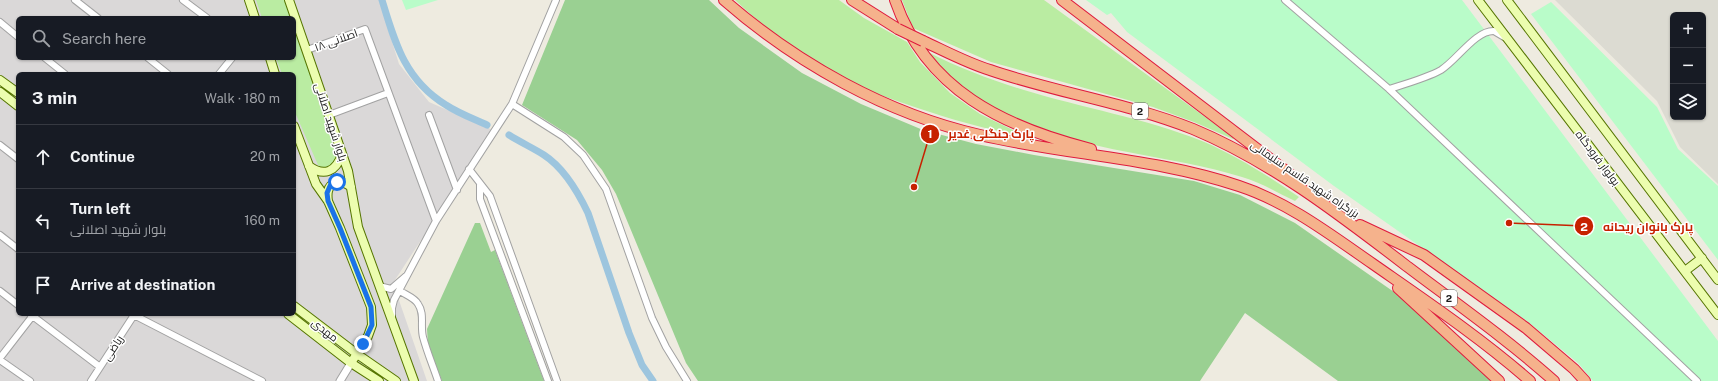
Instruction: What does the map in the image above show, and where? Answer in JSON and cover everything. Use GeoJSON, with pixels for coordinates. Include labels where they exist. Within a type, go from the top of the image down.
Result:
{"type":"FeatureCollection","features":[{"type":"Feature","properties":{"kind":"highway"},"geometry":{"type":"LineString","coordinates":[[724,0],[751,23],[808,64],[865,94],[927,120],[985,136],[1159,166]]}},
{"type":"Feature","properties":{"kind":"highway","name":"بزرگراه شهید قاسم سلیمانی"},"geometry":{"type":"LineString","coordinates":[[852,0],[898,29],[923,42],[989,70],[1147,113],[1192,129],[1238,149],[1285,177],[1342,216],[1523,354],[1554,381]]}},
{"type":"Feature","properties":{"kind":"highway","name":"2"},"geometry":{"type":"LineString","coordinates":[[896,0],[902,20],[923,56],[952,86],[985,108],[1016,125],[1059,141],[1159,166],[1198,174],[1241,186],[1280,203],[1320,228],[1432,304],[1512,365],[1530,381]]}},
{"type":"Feature","properties":{"kind":"highway"},"geometry":{"type":"LineString","coordinates":[[1062,0],[1231,129],[1284,167],[1342,216],[1424,255],[1526,328],[1574,369],[1585,381]]}},
{"type":"Feature","properties":{"kind":"highway"},"geometry":{"type":"LineString","coordinates":[[1373,264],[1499,381]]}},
{"type":"Feature","properties":{"kind":"main road"},"geometry":{"type":"LineString","coordinates":[[249,0],[253,16]]}},
{"type":"Feature","properties":{"kind":"main road","name":"بلوار شهید اصلانی"},"geometry":{"type":"LineString","coordinates":[[289,0],[295,16]]}},
{"type":"Feature","properties":{"kind":"main road","name":"بولوار فرودگاه"},"geometry":{"type":"LineString","coordinates":[[1478,0],[1718,315]]}},
{"type":"Feature","properties":{"kind":"main road","name":"بولوار فرودگاه"},"geometry":{"type":"LineString","coordinates":[[1508,0],[1718,280]]}},
{"type":"Feature","properties":{"kind":"main road","name":"بلوار شهید اصلانی"},"geometry":{"type":"LineString","coordinates":[[296,19],[342,154],[351,187],[358,227],[414,381]]}},
{"type":"Feature","properties":{"kind":"main road"},"geometry":{"type":"LineString","coordinates":[[271,60],[274,72]]}},
{"type":"Feature","properties":{"kind":"main road"},"geometry":{"type":"LineString","coordinates":[[0,80],[16,92]]}},
{"type":"Feature","properties":{"kind":"main road"},"geometry":{"type":"LineString","coordinates":[[0,92],[16,104]]}},
{"type":"Feature","properties":{"kind":"main road"},"geometry":{"type":"LineString","coordinates":[[296,131],[316,184],[328,201],[340,228],[371,307],[372,325],[368,336],[352,363]]}},
{"type":"Feature","properties":{"kind":"main road"},"geometry":{"type":"LineString","coordinates":[[309,166],[316,171],[325,172],[333,169],[339,163],[342,154]]}},
{"type":"Feature","properties":{"kind":"main road"},"geometry":{"type":"LineString","coordinates":[[328,201],[327,193],[330,186],[337,182],[345,182],[351,187]]}},
{"type":"Feature","properties":{"kind":"main road"},"geometry":{"type":"LineString","coordinates":[[1685,271],[1702,258]]}},
{"type":"Feature","properties":{"kind":"main road","name":"مهدی"},"geometry":{"type":"LineString","coordinates":[[296,308],[357,354],[396,381]]}},
{"type":"Feature","properties":{"kind":"main road","name":"مهدی"},"geometry":{"type":"LineString","coordinates":[[291,316],[352,363],[379,381]]}},
{"type":"Feature","properties":{"kind":"street"},"geometry":{"type":"LineString","coordinates":[[75,0],[95,16]]}},
{"type":"Feature","properties":{"kind":"street"},"geometry":{"type":"LineString","coordinates":[[183,0],[204,16]]}},
{"type":"Feature","properties":{"kind":"street"},"geometry":{"type":"LineString","coordinates":[[392,323],[392,308],[407,275],[436,221],[512,104],[556,0]]}},
{"type":"Feature","properties":{"kind":"street"},"geometry":{"type":"LineString","coordinates":[[1285,0],[1389,90],[1696,381]]}},
{"type":"Feature","properties":{"kind":"street"},"geometry":{"type":"LineString","coordinates":[[0,22],[16,35]]}},
{"type":"Feature","properties":{"kind":"street","name":"اصلانی ۱۸"},"geometry":{"type":"LineString","coordinates":[[307,50],[365,29],[388,93]]}},
{"type":"Feature","properties":{"kind":"street"},"geometry":{"type":"LineString","coordinates":[[1389,90],[1440,70],[1452,62],[1482,34],[1494,31],[1508,39]]}},
{"type":"Feature","properties":{"kind":"street"},"geometry":{"type":"LineString","coordinates":[[46,60],[62,72]]}},
{"type":"Feature","properties":{"kind":"street"},"geometry":{"type":"LineString","coordinates":[[150,60],[166,72]]}},
{"type":"Feature","properties":{"kind":"street"},"geometry":{"type":"LineString","coordinates":[[221,72],[230,60]]}},
{"type":"Feature","properties":{"kind":"street"},"geometry":{"type":"LineString","coordinates":[[329,114],[388,93],[436,221]]}},
{"type":"Feature","properties":{"kind":"street"},"geometry":{"type":"LineString","coordinates":[[512,104],[564,138],[583,155],[606,189],[652,318],[666,347],[687,381]]}},
{"type":"Feature","properties":{"kind":"street"},"geometry":{"type":"LineString","coordinates":[[429,115],[457,190]]}},
{"type":"Feature","properties":{"kind":"street"},"geometry":{"type":"LineString","coordinates":[[0,145],[16,157]]}},
{"type":"Feature","properties":{"kind":"street"},"geometry":{"type":"LineString","coordinates":[[469,169],[490,196],[557,381]]}},
{"type":"Feature","properties":{"kind":"street"},"geometry":{"type":"LineString","coordinates":[[480,185],[480,199],[496,238],[548,381]]}},
{"type":"Feature","properties":{"kind":"street"},"geometry":{"type":"LineString","coordinates":[[487,216],[496,212]]}},
{"type":"Feature","properties":{"kind":"street"},"geometry":{"type":"LineString","coordinates":[[0,235],[16,247]]}},
{"type":"Feature","properties":{"kind":"street"},"geometry":{"type":"LineString","coordinates":[[496,238],[504,235]]}},
{"type":"Feature","properties":{"kind":"street"},"geometry":{"type":"LineString","coordinates":[[379,286],[390,289],[407,275]]}},
{"type":"Feature","properties":{"kind":"street"},"geometry":{"type":"LineString","coordinates":[[511,281],[520,278]]}},
{"type":"Feature","properties":{"kind":"street"},"geometry":{"type":"LineString","coordinates":[[0,291],[16,303]]}},
{"type":"Feature","properties":{"kind":"street"},"geometry":{"type":"LineString","coordinates":[[400,291],[417,302],[420,308],[422,315],[422,336],[438,381]]}},
{"type":"Feature","properties":{"kind":"street"},"geometry":{"type":"LineString","coordinates":[[30,381],[0,359],[31,316]]}},
{"type":"Feature","properties":{"kind":"street"},"geometry":{"type":"LineString","coordinates":[[33,316],[100,367]]}},
{"type":"Feature","properties":{"kind":"street","name":"ریاضی"},"geometry":{"type":"LineString","coordinates":[[91,381],[132,316]]}},
{"type":"Feature","properties":{"kind":"street"},"geometry":{"type":"LineString","coordinates":[[137,316],[262,381]]}},
{"type":"Feature","properties":{"kind":"street"},"geometry":{"type":"LineString","coordinates":[[532,339],[541,336]]}},
{"type":"Feature","properties":{"kind":"street"},"geometry":{"type":"LineString","coordinates":[[340,381],[352,363]]}},
{"type":"Feature","properties":{"kind":"shaded area"},"geometry":{"type":"Polygon","coordinates":[[[0,0],[379,0],[399,64],[429,102],[493,130],[393,283],[427,381],[0,381],[0,0]]]}},
{"type":"Feature","properties":{"kind":"shaded area"},"geometry":{"type":"Polygon","coordinates":[[[1555,0],[1718,0],[1718,184],[1680,147],[1657,101],[1555,0]]]}},
{"type":"Feature","properties":{"kind":"green space"},"geometry":{"type":"Polygon","coordinates":[[[256,0],[285,0],[291,16],[261,16],[256,0]]]}},
{"type":"Feature","properties":{"kind":"green space"},"geometry":{"type":"Polygon","coordinates":[[[402,0],[438,0],[406,10],[402,0]]]}},
{"type":"Feature","properties":{"kind":"green space"},"geometry":{"type":"Polygon","coordinates":[[[565,0],[709,0],[739,28],[802,73],[861,104],[923,130],[976,144],[1034,155],[1194,181],[1240,195],[1295,223],[1394,292],[1494,381],[1338,381],[1245,313],[1200,381],[698,381],[686,363],[616,194],[602,170],[577,140],[522,105],[565,0]]]}},
{"type":"Feature","properties":{"kind":"green space"},"geometry":{"type":"Polygon","coordinates":[[[735,0],[839,0],[864,18],[907,42],[920,62],[950,93],[980,114],[1013,130],[1012,134],[941,116],[866,89],[813,60],[780,38],[735,0]]]}},
{"type":"Feature","properties":{"kind":"green space"},"geometry":{"type":"Polygon","coordinates":[[[902,0],[1044,0],[1234,138],[1233,139],[1194,122],[1153,107],[991,62],[913,28],[902,0]]]}},
{"type":"Feature","properties":{"kind":"green space"},"geometry":{"type":"Polygon","coordinates":[[[1086,0],[1462,0],[1718,341],[1718,381],[1593,381],[1578,363],[1528,322],[1334,186],[1127,32],[1111,13],[1107,15],[1086,0]]]}},
{"type":"Feature","properties":{"kind":"green space"},"geometry":{"type":"Polygon","coordinates":[[[1551,2],[1657,107],[1678,149],[1718,186],[1718,260],[1531,14],[1551,2]]]}},
{"type":"Feature","properties":{"kind":"green space"},"geometry":{"type":"Polygon","coordinates":[[[296,31],[320,98],[336,157],[335,163],[324,169],[318,165],[296,115],[296,72],[281,72],[277,60],[296,60],[296,31]]]}},
{"type":"Feature","properties":{"kind":"green space"},"geometry":{"type":"Polygon","coordinates":[[[928,52],[987,78],[1046,96],[1158,126],[1202,141],[1228,153],[1299,197],[1295,201],[1249,179],[1206,167],[1095,145],[1059,136],[1024,124],[990,107],[959,85],[947,74],[928,52]]]}},
{"type":"Feature","properties":{"kind":"green space"},"geometry":{"type":"Polygon","coordinates":[[[475,223],[480,223],[491,252],[495,250],[544,381],[442,381],[428,345],[427,329],[475,223]]]}},
{"type":"Feature","properties":{"kind":"waterway"},"geometry":{"type":"LineString","coordinates":[[382,0],[397,46],[411,72],[421,84],[432,95],[451,108],[487,125]]}},
{"type":"Feature","properties":{"kind":"waterway"},"geometry":{"type":"LineString","coordinates":[[509,135],[540,152],[551,160],[570,181],[580,197],[588,213],[629,333],[642,365],[653,381]]}},
{"type":"Feature","properties":{"kind":"place","name":"پارک جنگلی غدیر"},"geometry":{"type":"Point","coordinates":[914,187]}},
{"type":"Feature","properties":{"kind":"place","name":"پارک بانوان ریحانه"},"geometry":{"type":"Point","coordinates":[1509,223]}},
{"type":"Feature","properties":{"kind":"route"},"geometry":{"type":"LineString","coordinates":[[337,182],[330,186],[327,193],[328,201],[371,307],[372,325],[363,344]]}}]}
